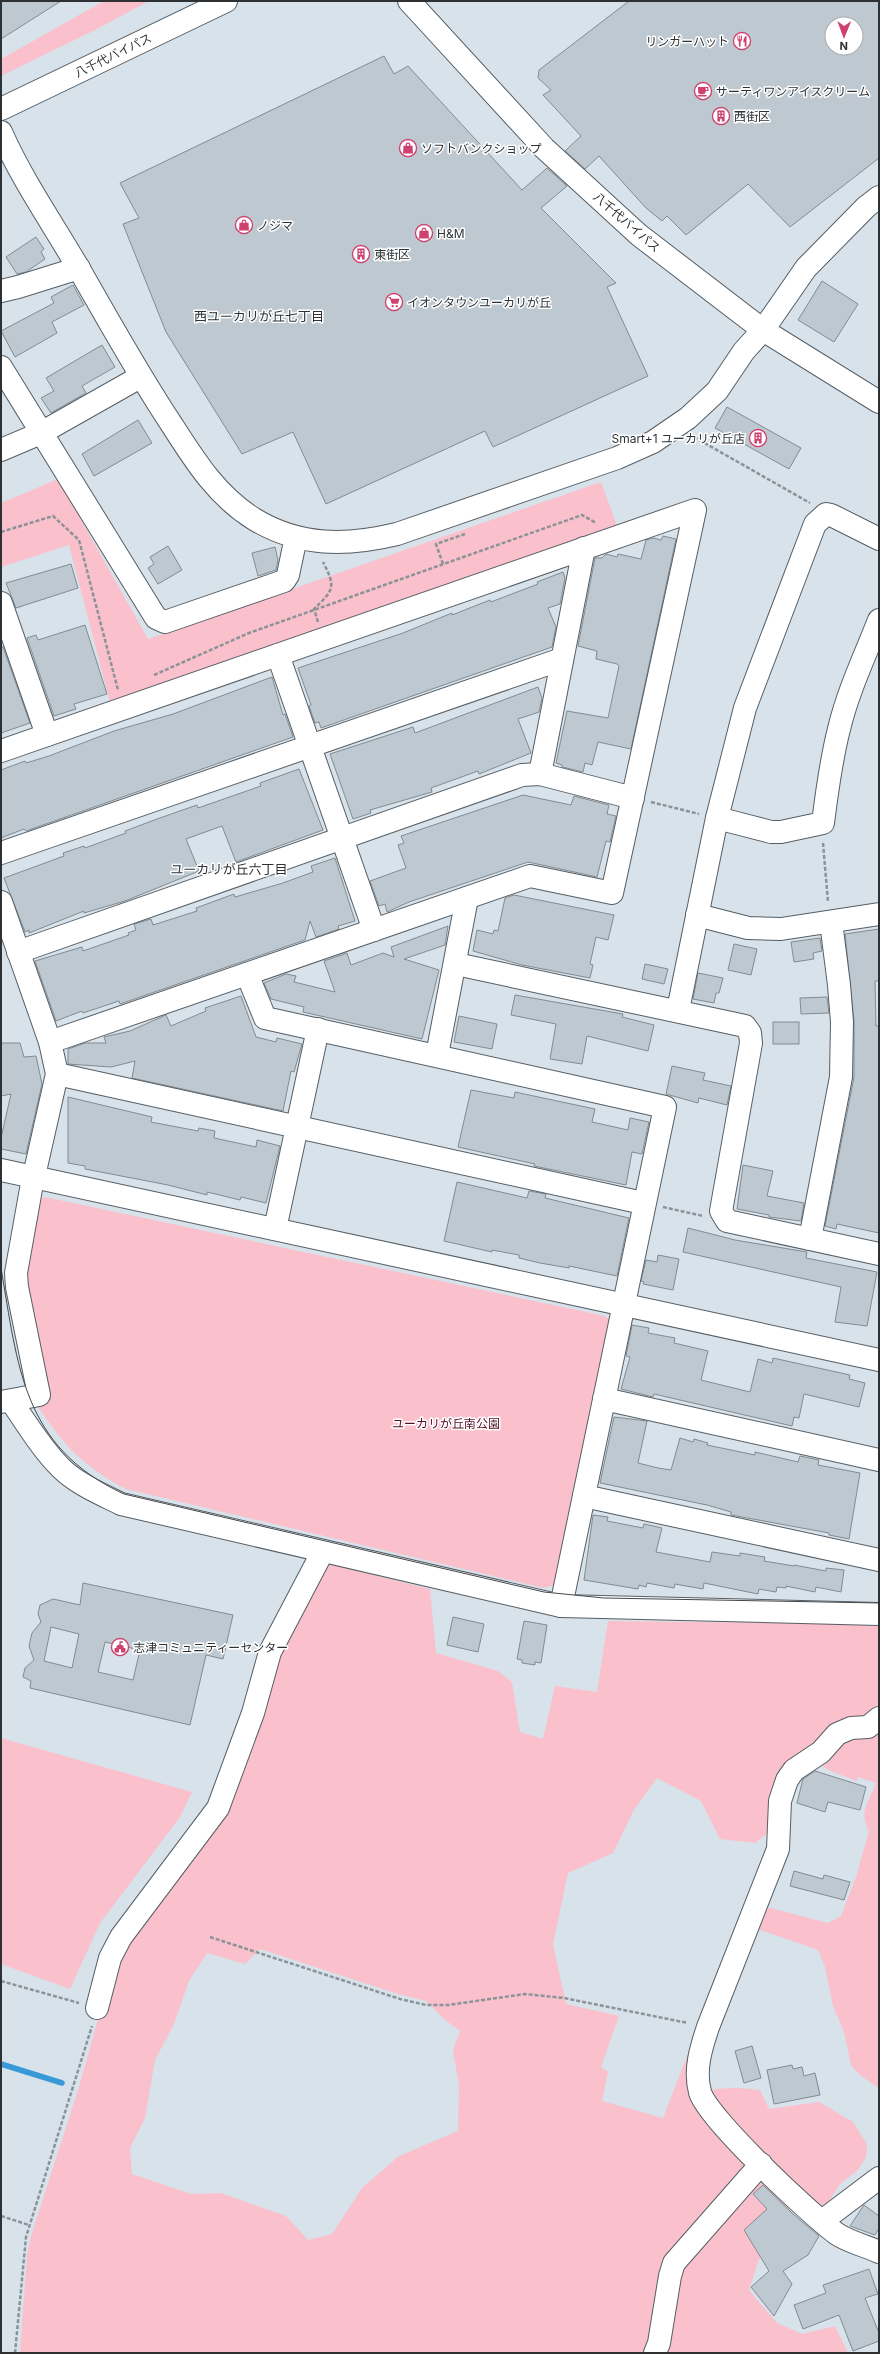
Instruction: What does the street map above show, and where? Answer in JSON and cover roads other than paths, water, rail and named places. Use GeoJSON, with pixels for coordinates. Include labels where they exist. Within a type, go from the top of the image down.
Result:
{"type":"FeatureCollection","features":[{"type":"Feature","properties":{"kind":"main road","name":"八千代バイパス"},"geometry":{"type":"LineString","coordinates":[[1,109],[226,1]]}},
{"type":"Feature","properties":{"kind":"main road","name":"八千代バイパス"},"geometry":{"type":"LineString","coordinates":[[409,1],[544,148],[639,235],[762,330],[879,402]]}},
{"type":"Feature","properties":{"kind":"main road"},"geometry":{"type":"LineString","coordinates":[[1,132],[27,181],[79,268],[140,377],[205,476],[223,495],[255,520],[296,538],[343,544],[373,540],[397,534],[617,458],[653,442],[688,418],[717,391],[744,350],[762,330],[806,268],[866,206],[879,197]]}},
{"type":"Feature","properties":{"kind":"main road"},"geometry":{"type":"LineString","coordinates":[[1,290],[18,287],[79,268]]}},
{"type":"Feature","properties":{"kind":"main road"},"geometry":{"type":"LineString","coordinates":[[1,367],[156,618],[165,622],[284,581],[288,575],[296,538]]}},
{"type":"Feature","properties":{"kind":"main road"},"geometry":{"type":"LineString","coordinates":[[1,450],[41,433],[140,377]]}},
{"type":"Feature","properties":{"kind":"main road"},"geometry":{"type":"LineString","coordinates":[[1,751],[47,735],[122,699],[278,655],[695,510],[612,894],[530,876],[50,1042]]}},
{"type":"Feature","properties":{"kind":"main road"},"geometry":{"type":"LineString","coordinates":[[678,1010],[717,818],[745,708],[815,524],[826,514],[832,515],[879,539]]}},
{"type":"Feature","properties":{"kind":"main road"},"geometry":{"type":"LineString","coordinates":[[540,774],[584,548]]}},
{"type":"Feature","properties":{"kind":"main road"},"geometry":{"type":"LineString","coordinates":[[1,604],[47,735]]}},
{"type":"Feature","properties":{"kind":"main road"},"geometry":{"type":"LineString","coordinates":[[717,818],[771,832],[781,832],[823,823],[828,776],[839,728],[852,688],[879,620]]}},
{"type":"Feature","properties":{"kind":"main road"},"geometry":{"type":"LineString","coordinates":[[278,655],[374,930]]}},
{"type":"Feature","properties":{"kind":"main road"},"geometry":{"type":"LineString","coordinates":[[1,853],[562,659]]}},
{"type":"Feature","properties":{"kind":"main road"},"geometry":{"type":"LineString","coordinates":[[18,952],[522,775],[540,774],[633,798]]}},
{"type":"Feature","properties":{"kind":"main road"},"geometry":{"type":"LineString","coordinates":[[437,1056],[456,964],[467,898]]}},
{"type":"Feature","properties":{"kind":"main road"},"geometry":{"type":"LineString","coordinates":[[1,902],[50,1042],[57,1074],[34,1177],[16,1273],[17,1287],[40,1395],[6,1401],[41,1445],[62,1468],[99,1494],[121,1504],[561,1606],[879,1614]]}},
{"type":"Feature","properties":{"kind":"main road"},"geometry":{"type":"LineString","coordinates":[[697,915],[748,928],[781,929],[879,914]]}},
{"type":"Feature","properties":{"kind":"main road"},"geometry":{"type":"LineString","coordinates":[[810,1239],[840,1077],[840,1000],[831,922]]}},
{"type":"Feature","properties":{"kind":"main road"},"geometry":{"type":"LineString","coordinates":[[456,964],[678,1010],[745,1026],[750,1033],[751,1043],[722,1211],[727,1221],[879,1254]]}},
{"type":"Feature","properties":{"kind":"main road"},"geometry":{"type":"LineString","coordinates":[[247,974],[265,1018],[665,1108],[643,1203],[624,1304],[561,1606]]}},
{"type":"Feature","properties":{"kind":"main road"},"geometry":{"type":"LineString","coordinates":[[275,1229],[318,1029]]}},
{"type":"Feature","properties":{"kind":"main road"},"geometry":{"type":"LineString","coordinates":[[57,1074],[643,1203]]}},
{"type":"Feature","properties":{"kind":"main road"},"geometry":{"type":"LineString","coordinates":[[1,1170],[879,1360]]}},
{"type":"Feature","properties":{"kind":"main road"},"geometry":{"type":"LineString","coordinates":[[604,1399],[879,1460]]}},
{"type":"Feature","properties":{"kind":"main road"},"geometry":{"type":"LineString","coordinates":[[584,1496],[879,1560]]}},
{"type":"Feature","properties":{"kind":"main road"},"geometry":{"type":"LineString","coordinates":[[97,2008],[110,1958],[121,1937],[218,1808],[253,1713],[270,1652],[323,1551]]}},
{"type":"Feature","properties":{"kind":"main road"},"geometry":{"type":"LineString","coordinates":[[879,1718],[868,1727],[851,1728],[837,1734],[821,1752],[794,1770],[787,1780],[780,1801],[778,1849],[708,2027],[700,2050],[698,2072],[700,2092],[704,2104],[719,2122],[761,2164],[838,2235],[879,2252]]}},
{"type":"Feature","properties":{"kind":"main road"},"geometry":{"type":"LineString","coordinates":[[655,2353],[659,2343],[670,2276],[674,2263],[761,2164]]}},
{"type":"Feature","properties":{"kind":"main road"},"geometry":{"type":"LineString","coordinates":[[822,2221],[879,2178]]}},
{"type":"Feature","properties":{"kind":"waterway"},"geometry":{"type":"LineString","coordinates":[[1,2064],[62,2083]]}},
{"type":"Feature","properties":{"kind":"tram line"},"geometry":{"type":"LineString","coordinates":[[1,1268],[20,1370],[31,1400],[45,1428],[64,1453],[90,1475],[124,1494],[544,1592],[604,1598],[879,1603]]}},
{"type":"Feature","properties":{"kind":"place","name":"リンガーハット"},"geometry":{"type":"Point","coordinates":[742,41]}},
{"type":"Feature","properties":{"kind":"place","name":"サーティワンアイスクリーム"},"geometry":{"type":"Point","coordinates":[703,91]}},
{"type":"Feature","properties":{"kind":"place","name":"西街区"},"geometry":{"type":"Point","coordinates":[721,116]}},
{"type":"Feature","properties":{"kind":"place","name":"ソフトバンクショップ"},"geometry":{"type":"Point","coordinates":[408,148]}},
{"type":"Feature","properties":{"kind":"place","name":"ノジマ"},"geometry":{"type":"Point","coordinates":[244,225]}},
{"type":"Feature","properties":{"kind":"place","name":"H&M"},"geometry":{"type":"Point","coordinates":[424,233]}},
{"type":"Feature","properties":{"kind":"place","name":"東街区"},"geometry":{"type":"Point","coordinates":[361,254]}},
{"type":"Feature","properties":{"kind":"place","name":"イオンタウンユーカリが丘"},"geometry":{"type":"Point","coordinates":[394,302]}},
{"type":"Feature","properties":{"kind":"place","name":"Smart+1 ユーカリが丘店"},"geometry":{"type":"Point","coordinates":[758,438]}},
{"type":"Feature","properties":{"kind":"place","name":"志津コミュニティーセンター"},"geometry":{"type":"Point","coordinates":[120,1647]}},
{"type":"Feature","properties":{"kind":"district","name":"西ユーカリが丘七丁目"},"geometry":{"type":"Point","coordinates":[259,316]}},
{"type":"Feature","properties":{"kind":"district","name":"ユーカリが丘六丁目"},"geometry":{"type":"Point","coordinates":[229,869]}},
{"type":"Feature","properties":{"kind":"park label","name":"ユーカリが丘南公園"},"geometry":{"type":"Point","coordinates":[446,1423]}}]}
